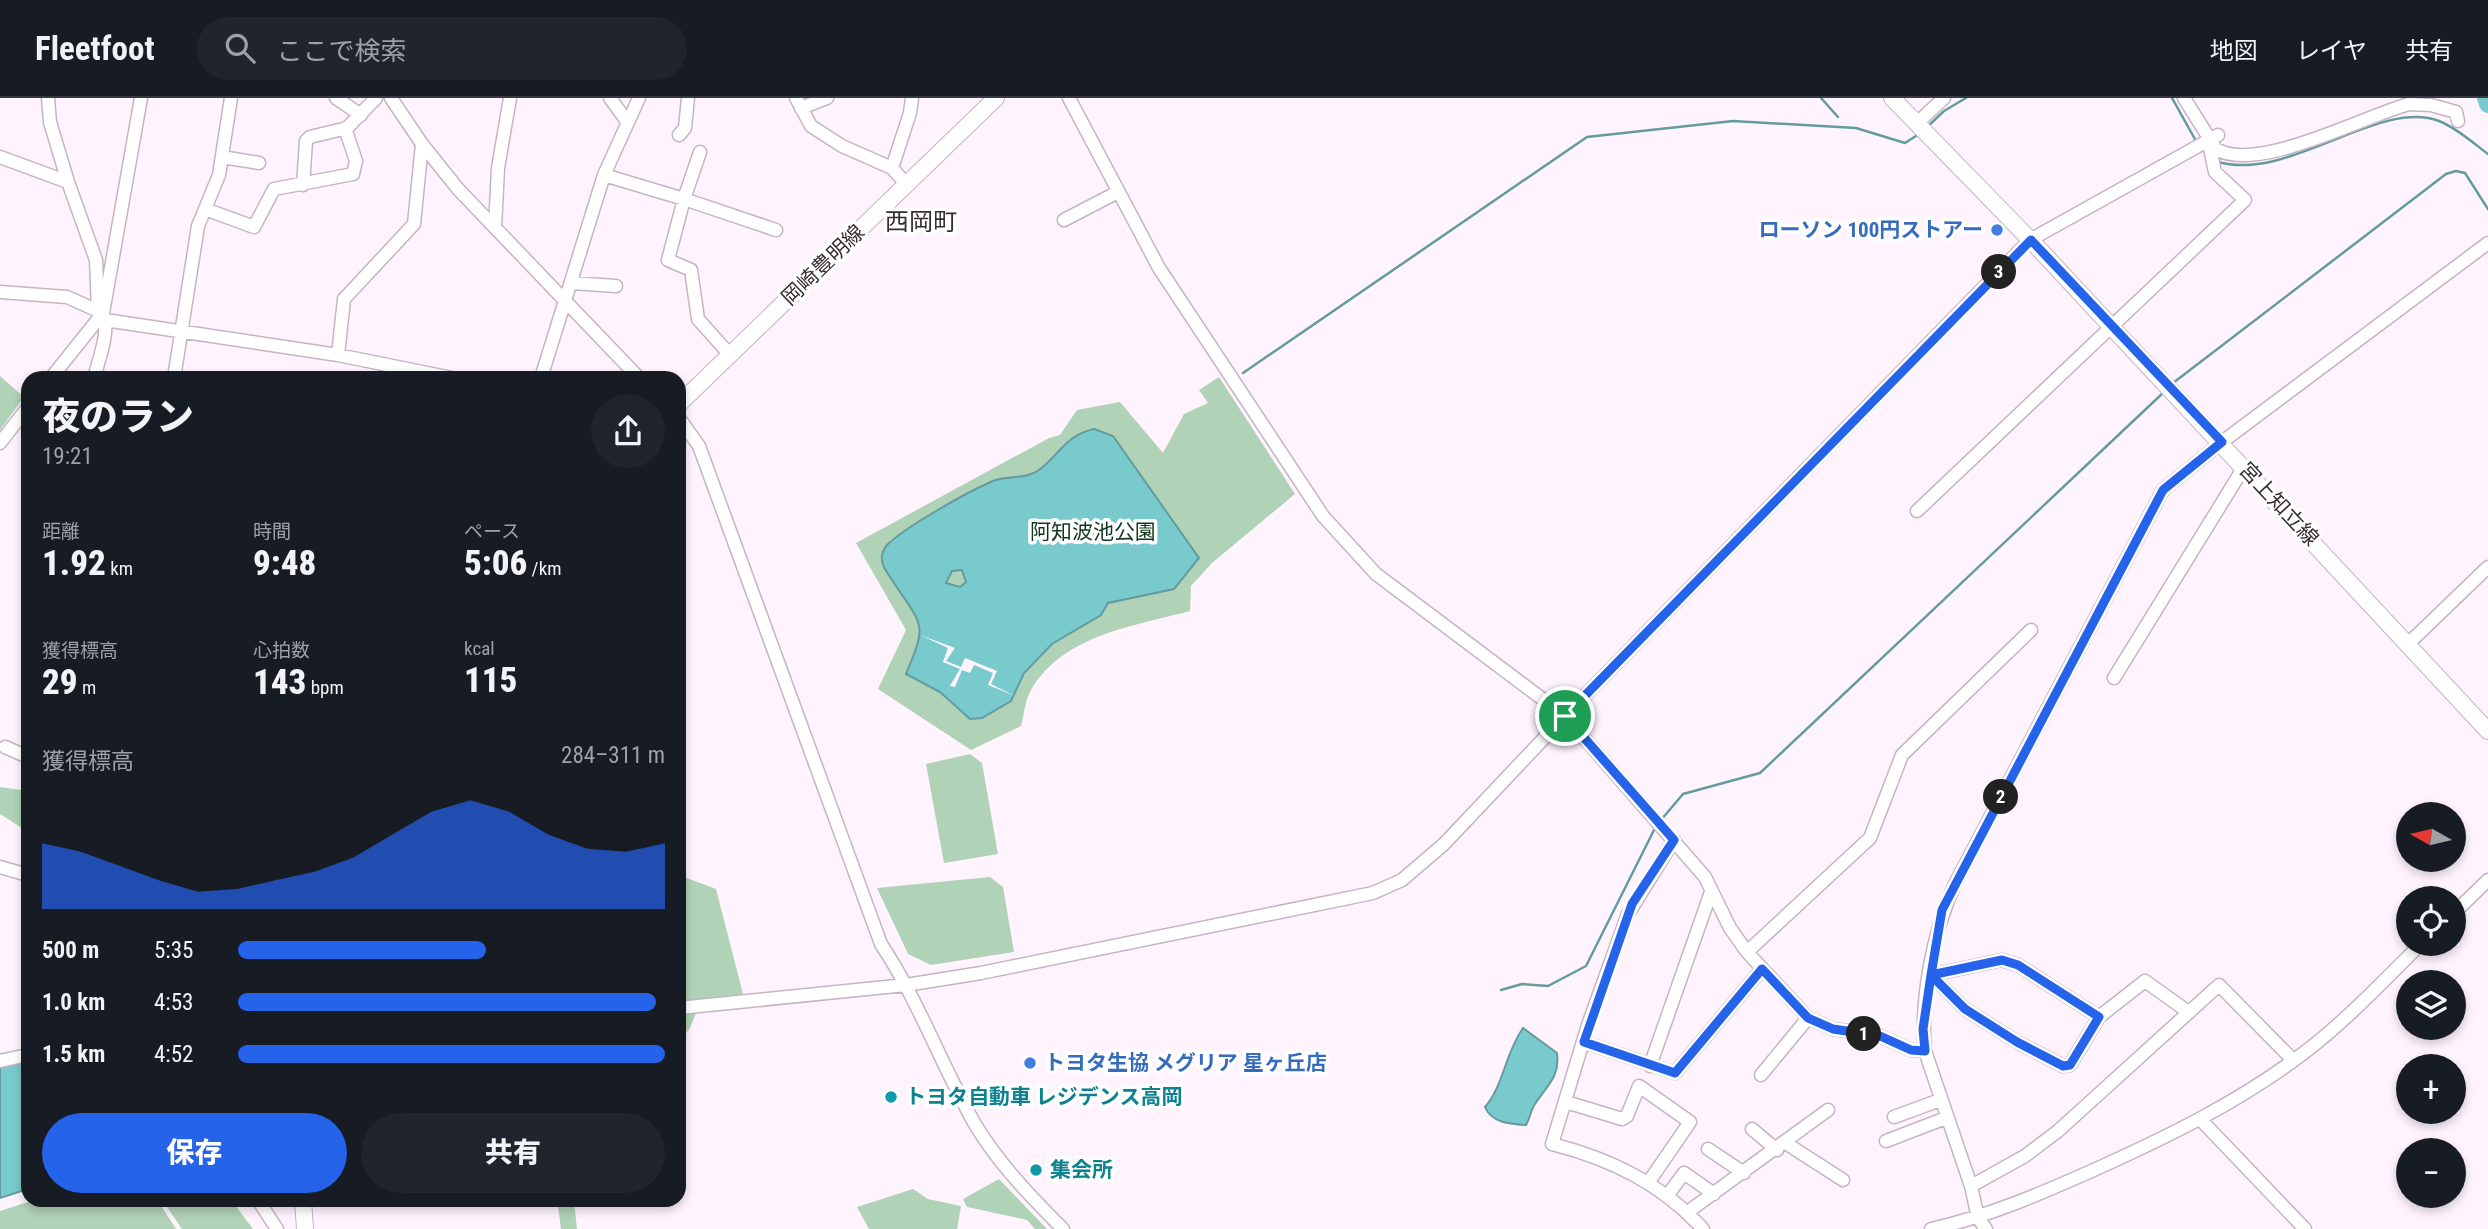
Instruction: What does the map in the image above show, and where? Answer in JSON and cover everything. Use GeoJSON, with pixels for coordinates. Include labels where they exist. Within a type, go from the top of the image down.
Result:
{"type":"FeatureCollection","features":[{"type":"Feature","properties":{"kind":"main road","name":"岡崎豊明線"},"geometry":{"type":"LineString","coordinates":[[686,397],[996,98]]}},
{"type":"Feature","properties":{"kind":"main road","name":"宮上知立線"},"geometry":{"type":"LineString","coordinates":[[1892,98],[2222,442],[2488,731]]}},
{"type":"Feature","properties":{"kind":"main road"},"geometry":{"type":"LineString","coordinates":[[303,1207],[305,1229]]}},
{"type":"Feature","properties":{"kind":"street"},"geometry":{"type":"LineString","coordinates":[[48,98],[50,122],[96,260],[103,345],[95,371]]}},
{"type":"Feature","properties":{"kind":"street"},"geometry":{"type":"LineString","coordinates":[[57,371],[102,314],[141,98]]}},
{"type":"Feature","properties":{"kind":"street"},"geometry":{"type":"LineString","coordinates":[[175,371],[184,330],[198,226],[219,175],[231,98]]}},
{"type":"Feature","properties":{"kind":"street"},"geometry":{"type":"LineString","coordinates":[[336,98],[361,115]]}},
{"type":"Feature","properties":{"kind":"street"},"geometry":{"type":"LineString","coordinates":[[303,185],[306,141],[310,136],[345,128],[376,98]]}},
{"type":"Feature","properties":{"kind":"street"},"geometry":{"type":"LineString","coordinates":[[391,98],[422,144],[495,228],[632,371]]}},
{"type":"Feature","properties":{"kind":"street"},"geometry":{"type":"LineString","coordinates":[[495,228],[498,168],[510,98]]}},
{"type":"Feature","properties":{"kind":"street"},"geometry":{"type":"LineString","coordinates":[[610,98],[626,120]]}},
{"type":"Feature","properties":{"kind":"street"},"geometry":{"type":"LineString","coordinates":[[543,371],[604,175],[626,120],[639,98]]}},
{"type":"Feature","properties":{"kind":"street"},"geometry":{"type":"LineString","coordinates":[[680,135],[685,128],[688,98]]}},
{"type":"Feature","properties":{"kind":"street"},"geometry":{"type":"LineString","coordinates":[[827,98],[798,103],[811,126],[842,146],[892,168],[906,184]]}},
{"type":"Feature","properties":{"kind":"street"},"geometry":{"type":"LineString","coordinates":[[892,168],[910,113],[912,98]]}},
{"type":"Feature","properties":{"kind":"street"},"geometry":{"type":"LineString","coordinates":[[1069,98],[1158,268],[1323,516],[1343,541],[1376,574],[1565,716],[1705,877],[1747,952],[1808,1018],[1833,1029],[1880,1036],[1911,1050],[1925,1051]]}},
{"type":"Feature","properties":{"kind":"street"},"geometry":{"type":"LineString","coordinates":[[1916,124],[1944,98]]}},
{"type":"Feature","properties":{"kind":"street"},"geometry":{"type":"LineString","coordinates":[[1917,512],[2245,200],[2214,172],[2207,142],[2184,98]]}},
{"type":"Feature","properties":{"kind":"street"},"geometry":{"type":"LineString","coordinates":[[2207,142],[2227,154],[2274,152],[2409,104],[2431,105],[2456,112],[2458,121]]}},
{"type":"Feature","properties":{"kind":"street"},"geometry":{"type":"LineString","coordinates":[[205,209],[254,227],[274,189],[353,174],[356,161],[345,128]]}},
{"type":"Feature","properties":{"kind":"street"},"geometry":{"type":"LineString","coordinates":[[686,1006],[906,985],[981,973],[1373,893],[1402,880],[1444,844],[1565,716],[2031,240],[2207,142]]}},
{"type":"Feature","properties":{"kind":"street"},"geometry":{"type":"LineString","coordinates":[[338,355],[344,299],[414,224],[422,144]]}},
{"type":"Feature","properties":{"kind":"street"},"geometry":{"type":"LineString","coordinates":[[700,152],[668,260],[691,270],[698,319],[730,355]]}},
{"type":"Feature","properties":{"kind":"street"},"geometry":{"type":"LineString","coordinates":[[0,157],[68,182]]}},
{"type":"Feature","properties":{"kind":"street"},"geometry":{"type":"LineString","coordinates":[[222,157],[259,163]]}},
{"type":"Feature","properties":{"kind":"street"},"geometry":{"type":"LineString","coordinates":[[604,175],[776,230]]}},
{"type":"Feature","properties":{"kind":"street"},"geometry":{"type":"LineString","coordinates":[[1064,220],[1118,192]]}},
{"type":"Feature","properties":{"kind":"street"},"geometry":{"type":"LineString","coordinates":[[1982,1224],[1925,1051],[1923,1029],[1942,910],[1955,884],[2163,490],[2222,442],[2488,243]]}},
{"type":"Feature","properties":{"kind":"street"},"geometry":{"type":"LineString","coordinates":[[572,283],[616,286]]}},
{"type":"Feature","properties":{"kind":"street"},"geometry":{"type":"LineString","coordinates":[[0,292],[67,297],[102,314],[417,371]]}},
{"type":"Feature","properties":{"kind":"street"},"geometry":{"type":"LineString","coordinates":[[0,443],[21,416]]}},
{"type":"Feature","properties":{"kind":"street"},"geometry":{"type":"LineString","coordinates":[[686,428],[699,446],[881,944],[906,985],[976,1125],[1000,1162],[1063,1229]]}},
{"type":"Feature","properties":{"kind":"street"},"geometry":{"type":"LineString","coordinates":[[2114,678],[2244,467]]}},
{"type":"Feature","properties":{"kind":"street"},"geometry":{"type":"LineString","coordinates":[[2407,644],[2488,567]]}},
{"type":"Feature","properties":{"kind":"street"},"geometry":{"type":"LineString","coordinates":[[1747,952],[1870,838],[1902,755],[2031,630]]}},
{"type":"Feature","properties":{"kind":"street"},"geometry":{"type":"LineString","coordinates":[[5,747],[21,754]]}},
{"type":"Feature","properties":{"kind":"street"},"geometry":{"type":"LineString","coordinates":[[1674,840],[1632,904],[1552,1144],[1590,1154],[1648,1183],[1689,1211],[1703,1229]]}},
{"type":"Feature","properties":{"kind":"street"},"geometry":{"type":"LineString","coordinates":[[0,867],[21,873]]}},
{"type":"Feature","properties":{"kind":"street"},"geometry":{"type":"LineString","coordinates":[[2466,901],[2488,880]]}},
{"type":"Feature","properties":{"kind":"street"},"geometry":{"type":"LineString","coordinates":[[1650,1066],[1711,892]]}},
{"type":"Feature","properties":{"kind":"street"},"geometry":{"type":"LineString","coordinates":[[1931,1229],[1982,1224],[2200,1119],[2246,1093],[2317,1042],[2408,956]]}},
{"type":"Feature","properties":{"kind":"street"},"geometry":{"type":"LineString","coordinates":[[1931,975],[2002,960],[2018,965],[2099,1017]]}},
{"type":"Feature","properties":{"kind":"street"},"geometry":{"type":"LineString","coordinates":[[1584,1042],[1675,1073],[1762,969]]}},
{"type":"Feature","properties":{"kind":"street"},"geometry":{"type":"LineString","coordinates":[[1931,975],[1965,1009],[2017,1042],[2063,1066],[2070,1065],[2099,1017],[2145,981],[2188,1011]]}},
{"type":"Feature","properties":{"kind":"street"},"geometry":{"type":"LineString","coordinates":[[1971,1186],[2025,1156],[2058,1131],[2219,985],[2292,1060]]}},
{"type":"Feature","properties":{"kind":"street"},"geometry":{"type":"LineString","coordinates":[[1761,1075],[1808,1018]]}},
{"type":"Feature","properties":{"kind":"street"},"geometry":{"type":"LineString","coordinates":[[0,1062],[21,1057]]}},
{"type":"Feature","properties":{"kind":"street"},"geometry":{"type":"LineString","coordinates":[[1566,1102],[1622,1119],[1628,1116],[1639,1086],[1690,1122],[1648,1183]]}},
{"type":"Feature","properties":{"kind":"street"},"geometry":{"type":"LineString","coordinates":[[1894,1117],[1940,1100]]}},
{"type":"Feature","properties":{"kind":"street"},"geometry":{"type":"LineString","coordinates":[[1689,1211],[1828,1110]]}},
{"type":"Feature","properties":{"kind":"street"},"geometry":{"type":"LineString","coordinates":[[1886,1141],[1946,1118]]}},
{"type":"Feature","properties":{"kind":"street"},"geometry":{"type":"LineString","coordinates":[[2200,1119],[2305,1229]]}},
{"type":"Feature","properties":{"kind":"street"},"geometry":{"type":"LineString","coordinates":[[1752,1129],[1843,1180]]}},
{"type":"Feature","properties":{"kind":"street"},"geometry":{"type":"LineString","coordinates":[[1708,1150],[1744,1173]]}},
{"type":"Feature","properties":{"kind":"street"},"geometry":{"type":"LineString","coordinates":[[1667,1196],[1684,1172],[1714,1194]]}},
{"type":"Feature","properties":{"kind":"street"},"geometry":{"type":"LineString","coordinates":[[263,1207],[277,1229]]}},
{"type":"Feature","properties":{"kind":"green space"},"geometry":{"type":"Polygon","coordinates":[[[0,376],[21,394],[21,401],[0,430],[0,376]]]}},
{"type":"Feature","properties":{"kind":"green space","name":"阿知波池公園"},"geometry":{"type":"Polygon","coordinates":[[[1219,377],[1295,494],[1212,563],[1191,586],[1190,611],[1101,636],[1061,657],[1045,671],[1031,690],[1021,726],[971,750],[878,689],[906,630],[856,543],[1049,438],[1060,435],[1077,410],[1120,402],[1163,453],[1184,414],[1208,403],[1199,390],[1219,377]]]}},
{"type":"Feature","properties":{"kind":"green space"},"geometry":{"type":"Polygon","coordinates":[[[970,754],[982,763],[998,854],[944,863],[926,764],[970,754]]]}},
{"type":"Feature","properties":{"kind":"green space"},"geometry":{"type":"Polygon","coordinates":[[[0,787],[21,790],[21,828],[0,814],[0,787]]]}},
{"type":"Feature","properties":{"kind":"green space"},"geometry":{"type":"Polygon","coordinates":[[[990,877],[1003,887],[1014,952],[931,965],[908,954],[877,888],[990,877]]]}},
{"type":"Feature","properties":{"kind":"green space"},"geometry":{"type":"Polygon","coordinates":[[[686,878],[716,889],[743,994],[686,1001],[686,878]]]}},
{"type":"Feature","properties":{"kind":"green space"},"geometry":{"type":"Polygon","coordinates":[[[697,1011],[686,1032],[686,1012],[697,1011]]]}},
{"type":"Feature","properties":{"kind":"green space"},"geometry":{"type":"Polygon","coordinates":[[[999,1179],[1047,1229],[1035,1229],[1027,1220],[967,1207],[963,1199],[999,1179]]]}},
{"type":"Feature","properties":{"kind":"green space"},"geometry":{"type":"Polygon","coordinates":[[[913,1189],[928,1199],[961,1206],[957,1229],[869,1229],[857,1207],[913,1189]]]}},
{"type":"Feature","properties":{"kind":"green space"},"geometry":{"type":"Polygon","coordinates":[[[21,1204],[21,1207],[162,1207],[176,1229],[0,1229],[0,1211],[21,1204]]]}},
{"type":"Feature","properties":{"kind":"green space"},"geometry":{"type":"Polygon","coordinates":[[[167,1207],[236,1207],[253,1229],[182,1229],[167,1207]]]}},
{"type":"Feature","properties":{"kind":"green space"},"geometry":{"type":"Polygon","coordinates":[[[558,1207],[575,1207],[577,1229],[561,1229],[558,1207]]]}},
{"type":"Feature","properties":{"kind":"water","name":"阿知波池公園"},"geometry":{"type":"Polygon","coordinates":[[[1094,429],[1113,436],[1199,558],[1174,589],[1108,603],[1101,615],[1052,644],[1024,673],[1011,701],[982,718],[970,719],[940,692],[906,674],[917,645],[919,626],[917,618],[882,563],[883,552],[896,537],[969,493],[993,481],[1034,473],[1069,441],[1094,429]],[[962,570],[952,571],[946,583],[960,587],[966,582],[962,570]]]}},
{"type":"Feature","properties":{"kind":"water"},"geometry":{"type":"Polygon","coordinates":[[[1523,1028],[1557,1053],[1555,1075],[1534,1106],[1526,1125],[1497,1119],[1485,1107],[1496,1089],[1523,1028]]]}},
{"type":"Feature","properties":{"kind":"water"},"geometry":{"type":"Polygon","coordinates":[[[21,1062],[21,1191],[0,1198],[0,1067],[21,1062]]]}},
{"type":"Feature","properties":{"kind":"pier"},"geometry":{"type":"Polygon","coordinates":[[[920,635],[955,648],[946,661],[961,667],[965,658],[997,671],[991,684],[1015,696],[988,685],[993,673],[974,665],[970,673],[962,670],[955,687],[950,686],[942,699],[960,669],[943,662],[948,648],[920,635]]]}},
{"type":"Feature","properties":{"kind":"waterway"},"geometry":{"type":"LineString","coordinates":[[1821,98],[1838,117]]}},
{"type":"Feature","properties":{"kind":"waterway"},"geometry":{"type":"LineString","coordinates":[[1927,127],[1944,111],[1966,98]]}},
{"type":"Feature","properties":{"kind":"waterway"},"geometry":{"type":"LineString","coordinates":[[2172,98],[2196,141]]}},
{"type":"Feature","properties":{"kind":"waterway"},"geometry":{"type":"LineString","coordinates":[[2486,98],[2488,104]]}},
{"type":"Feature","properties":{"kind":"waterway"},"geometry":{"type":"LineString","coordinates":[[2218,162],[2246,165],[2274,161],[2362,129],[2415,117],[2446,124],[2488,154]]}},
{"type":"Feature","properties":{"kind":"waterway"},"geometry":{"type":"LineString","coordinates":[[1243,373],[1587,137],[1733,121],[1856,128],[1905,143],[1919,134]]}},
{"type":"Feature","properties":{"kind":"waterway"},"geometry":{"type":"LineString","coordinates":[[2173,383],[2446,174],[2456,171],[2465,173],[2488,209]]}},
{"type":"Feature","properties":{"kind":"waterway"},"geometry":{"type":"LineString","coordinates":[[1661,820],[1683,794],[1760,773],[2164,392]]}},
{"type":"Feature","properties":{"kind":"waterway"},"geometry":{"type":"LineString","coordinates":[[1501,990],[1522,984],[1548,986],[1586,966],[1655,828]]}},
{"type":"Feature","properties":{"kind":"place","name":"ローソン 100円ストアー"},"geometry":{"type":"Point","coordinates":[1997,230]}},
{"type":"Feature","properties":{"kind":"place","name":"トヨタ生協 メグリア 星ヶ丘店"},"geometry":{"type":"Point","coordinates":[1030,1063]}},
{"type":"Feature","properties":{"kind":"place","name":"トヨタ自動車 レジデンス高岡"},"geometry":{"type":"Point","coordinates":[891,1097]}},
{"type":"Feature","properties":{"kind":"place","name":"集会所"},"geometry":{"type":"Point","coordinates":[1036,1170]}},
{"type":"Feature","properties":{"kind":"district","name":"西岡町"},"geometry":{"type":"Point","coordinates":[921,222]}},
{"type":"Feature","properties":{"kind":"route"},"geometry":{"type":"LineString","coordinates":[[1565,716],[1674,840],[1632,904],[1584,1042],[1675,1073],[1762,969],[1808,1018],[1833,1029],[1880,1036],[1911,1050],[1925,1051],[1923,1029],[1931,975],[2002,960],[2018,965],[2099,1017],[2070,1065],[2063,1066],[2017,1042],[1965,1009],[1931,975],[1930,965],[1942,910],[2163,490],[2222,442],[2031,240],[1565,716]]}}]}
